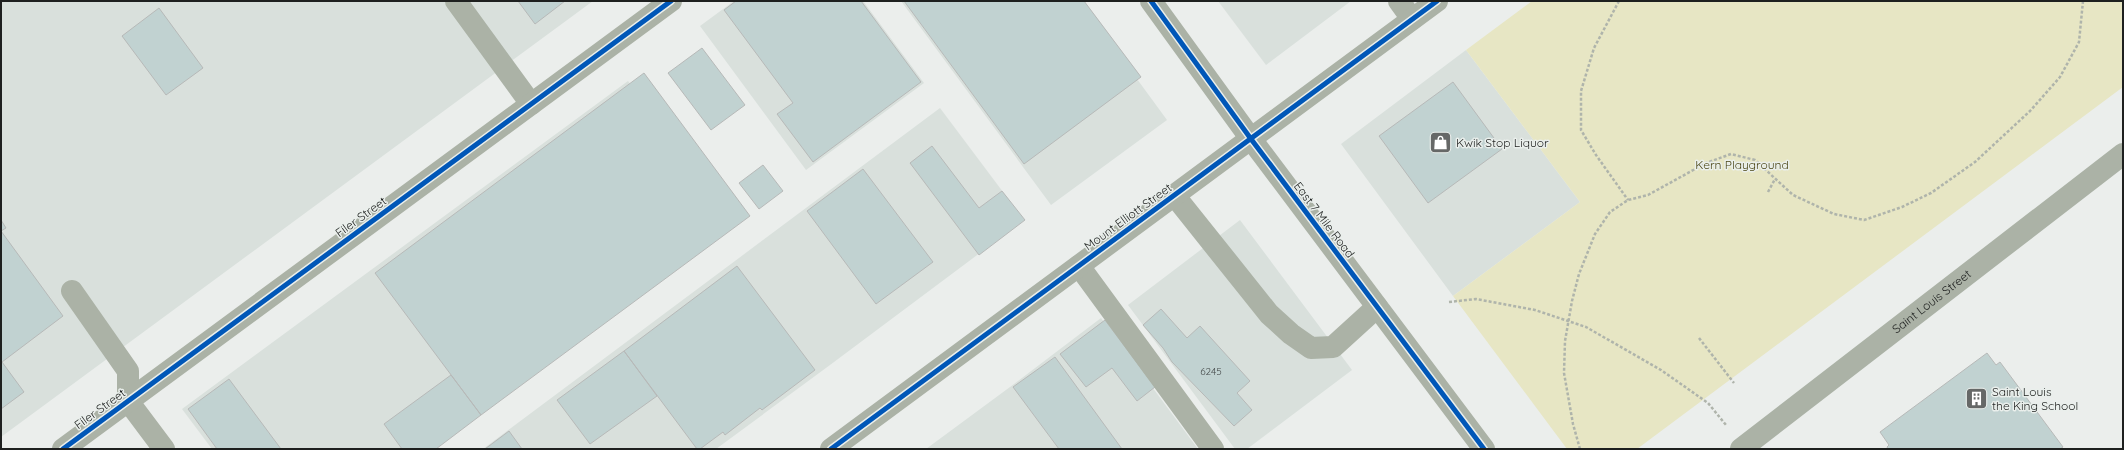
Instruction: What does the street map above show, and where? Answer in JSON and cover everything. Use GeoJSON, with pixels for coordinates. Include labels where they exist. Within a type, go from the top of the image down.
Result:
{"type":"FeatureCollection","features":[{"type":"Feature","properties":{"kind":"street"},"geometry":{"type":"LineString","coordinates":[[456,1],[531,104]]}},
{"type":"Feature","properties":{"kind":"street","name":"Filer Street"},"geometry":{"type":"LineString","coordinates":[[63,449],[671,1]]}},
{"type":"Feature","properties":{"kind":"street","name":"East 7 Mile Road"},"geometry":{"type":"LineString","coordinates":[[1151,1],[1251,139],[1484,449]]}},
{"type":"Feature","properties":{"kind":"street"},"geometry":{"type":"LineString","coordinates":[[1399,1],[1412,19]]}},
{"type":"Feature","properties":{"kind":"street","name":"Mount Elliott Street"},"geometry":{"type":"LineString","coordinates":[[831,449],[1436,1]]}},
{"type":"Feature","properties":{"kind":"street","name":"Saint Louis Street"},"geometry":{"type":"LineString","coordinates":[[1743,448],[2123,154]]}},
{"type":"Feature","properties":{"kind":"street"},"geometry":{"type":"LineString","coordinates":[[1174,196],[1269,314],[1311,348],[1333,347],[1377,307]]}},
{"type":"Feature","properties":{"kind":"street"},"geometry":{"type":"LineString","coordinates":[[1079,266],[1213,449]]}},
{"type":"Feature","properties":{"kind":"street"},"geometry":{"type":"LineString","coordinates":[[72,291],[128,371],[128,401],[164,449]]}},
{"type":"Feature","properties":{"kind":"path"},"geometry":{"type":"LineString","coordinates":[[1619,1],[1592,56],[1581,91],[1581,130],[1596,155],[1628,200]]}},
{"type":"Feature","properties":{"kind":"path"},"geometry":{"type":"LineString","coordinates":[[1580,449],[1573,424],[1564,373],[1565,341],[1579,274],[1594,234],[1610,212],[1628,200],[1648,195],[1706,163],[1731,154],[1755,160],[1793,195],[1834,214],[1864,220],[1902,207],[1931,193],[1975,162],[1999,141],[2060,77],[2079,42],[2083,1]]}},
{"type":"Feature","properties":{"kind":"path"},"geometry":{"type":"LineString","coordinates":[[1768,192],[1775,178]]}},
{"type":"Feature","properties":{"kind":"path"},"geometry":{"type":"LineString","coordinates":[[1449,302],[1476,300],[1535,310],[1586,327],[1661,370],[1708,403],[1743,448]]}},
{"type":"Feature","properties":{"kind":"path"},"geometry":{"type":"LineString","coordinates":[[1699,338],[1734,383]]}},
{"type":"Feature","properties":{"kind":"shaded area"},"geometry":{"type":"Polygon","coordinates":[[[1,1],[593,1],[1,437],[1,1]]]}},
{"type":"Feature","properties":{"kind":"shaded area"},"geometry":{"type":"Polygon","coordinates":[[[734,1],[863,1],[924,83],[806,170],[700,26],[734,1]]]}},
{"type":"Feature","properties":{"kind":"shaded area"},"geometry":{"type":"Polygon","coordinates":[[[901,1],[1080,1],[1167,120],[1051,205],[901,1]]]}},
{"type":"Feature","properties":{"kind":"shaded area"},"geometry":{"type":"Polygon","coordinates":[[[1218,1],[1351,1],[1266,65],[1218,1]]]}},
{"type":"Feature","properties":{"kind":"shaded area"},"geometry":{"type":"Polygon","coordinates":[[[1466,50],[1580,202],[1453,296],[1341,144],[1466,50]]]}},
{"type":"Feature","properties":{"kind":"shaded area"},"geometry":{"type":"Polygon","coordinates":[[[628,81],[732,223],[427,449],[212,449],[182,409],[628,81]]]}},
{"type":"Feature","properties":{"kind":"shaded area"},"geometry":{"type":"Polygon","coordinates":[[[940,108],[1024,220],[830,365],[716,449],[483,449],[940,108]]]}},
{"type":"Feature","properties":{"kind":"shaded area"},"geometry":{"type":"Polygon","coordinates":[[[1240,220],[1352,370],[1247,449],[1235,449],[1128,305],[1240,220]]]}},
{"type":"Feature","properties":{"kind":"shaded area"},"geometry":{"type":"Polygon","coordinates":[[[1101,318],[1198,449],[926,449],[1010,387],[1101,318]]]}},
{"type":"Feature","properties":{"kind":"green space","name":"Kern Playground"},"geometry":{"type":"Polygon","coordinates":[[[1532,1],[2123,1],[2123,87],[1637,449],[1567,449],[1453,296],[1580,202],[1466,50],[1532,1]]]}},
{"type":"Feature","properties":{"kind":"building"},"geometry":{"type":"Polygon","coordinates":[[[518,1],[565,1],[535,24],[518,1]]]}},
{"type":"Feature","properties":{"kind":"building"},"geometry":{"type":"Polygon","coordinates":[[[736,1],[861,1],[921,82],[813,162],[777,114],[793,103],[724,10],[736,1]]]}},
{"type":"Feature","properties":{"kind":"building"},"geometry":{"type":"Polygon","coordinates":[[[904,1],[1084,1],[1141,77],[1024,164],[904,1]]]}},
{"type":"Feature","properties":{"kind":"building"},"geometry":{"type":"Polygon","coordinates":[[[159,8],[203,68],[166,95],[122,36],[159,8]]]}},
{"type":"Feature","properties":{"kind":"building"},"geometry":{"type":"Polygon","coordinates":[[[702,48],[745,105],[711,130],[668,73],[702,48]]]}},
{"type":"Feature","properties":{"kind":"building"},"geometry":{"type":"Polygon","coordinates":[[[644,73],[750,216],[481,415],[375,273],[644,73]]]}},
{"type":"Feature","properties":{"kind":"building"},"geometry":{"type":"Polygon","coordinates":[[[1453,82],[1502,149],[1428,203],[1379,136],[1453,82]]]}},
{"type":"Feature","properties":{"kind":"building"},"geometry":{"type":"Polygon","coordinates":[[[932,146],[979,208],[1002,191],[1025,220],[979,255],[910,163],[932,146]]]}},
{"type":"Feature","properties":{"kind":"building"},"geometry":{"type":"Polygon","coordinates":[[[763,165],[783,191],[759,209],[739,183],[763,165]]]}},
{"type":"Feature","properties":{"kind":"building"},"geometry":{"type":"Polygon","coordinates":[[[863,169],[933,262],[876,304],[807,211],[863,169]]]}},
{"type":"Feature","properties":{"kind":"building"},"geometry":{"type":"Polygon","coordinates":[[[1,220],[6,228],[1,231],[1,220]]]}},
{"type":"Feature","properties":{"kind":"building"},"geometry":{"type":"Polygon","coordinates":[[[1,231],[63,316],[2,362],[24,392],[1,409],[1,231]]]}},
{"type":"Feature","properties":{"kind":"building"},"geometry":{"type":"Polygon","coordinates":[[[737,266],[815,370],[762,410],[760,408],[725,435],[723,432],[700,449],[697,449],[624,351],[737,266]]]}},
{"type":"Feature","properties":{"kind":"building"},"geometry":{"type":"Polygon","coordinates":[[[1161,309],[1187,338],[1200,326],[1250,381],[1237,393],[1252,410],[1234,426],[1172,362],[1163,348],[1143,325],[1161,309]]]}},
{"type":"Feature","properties":{"kind":"building"},"geometry":{"type":"Polygon","coordinates":[[[1105,320],[1155,387],[1137,401],[1112,368],[1086,387],[1060,354],[1105,320]]]}},
{"type":"Feature","properties":{"kind":"building"},"geometry":{"type":"Polygon","coordinates":[[[624,351],[657,396],[590,444],[557,400],[624,351]]]}},
{"type":"Feature","properties":{"kind":"building","name":"Saint Louis the King School"},"geometry":{"type":"Polygon","coordinates":[[[1987,353],[1996,365],[2000,362],[2063,447],[2060,449],[1888,449],[1887,447],[1889,445],[1880,432],[1987,353]]]}},
{"type":"Feature","properties":{"kind":"building"},"geometry":{"type":"Polygon","coordinates":[[[1055,357],[1122,449],[1059,449],[1013,387],[1055,357]]]}},
{"type":"Feature","properties":{"kind":"building"},"geometry":{"type":"Polygon","coordinates":[[[451,375],[481,415],[436,449],[402,449],[384,424],[451,375]]]}},
{"type":"Feature","properties":{"kind":"building"},"geometry":{"type":"Polygon","coordinates":[[[229,379],[281,449],[217,449],[188,409],[229,379]]]}},
{"type":"Feature","properties":{"kind":"building"},"geometry":{"type":"Polygon","coordinates":[[[509,431],[522,449],[485,449],[509,431]]]}},
{"type":"Feature","properties":{"kind":"cycle path"},"geometry":{"type":"LineString","coordinates":[[63,449],[671,1]]}},
{"type":"Feature","properties":{"kind":"cycle path"},"geometry":{"type":"LineString","coordinates":[[1151,1],[1251,139],[1484,449]]}},
{"type":"Feature","properties":{"kind":"cycle path"},"geometry":{"type":"LineString","coordinates":[[831,449],[1437,1]]}},
{"type":"Feature","properties":{"kind":"place","name":"Kwik Stop Liquor"},"geometry":{"type":"Point","coordinates":[1440,143]}},
{"type":"Feature","properties":{"kind":"place","name":"Saint Louis the King School"},"geometry":{"type":"Point","coordinates":[1976,399]}}]}
